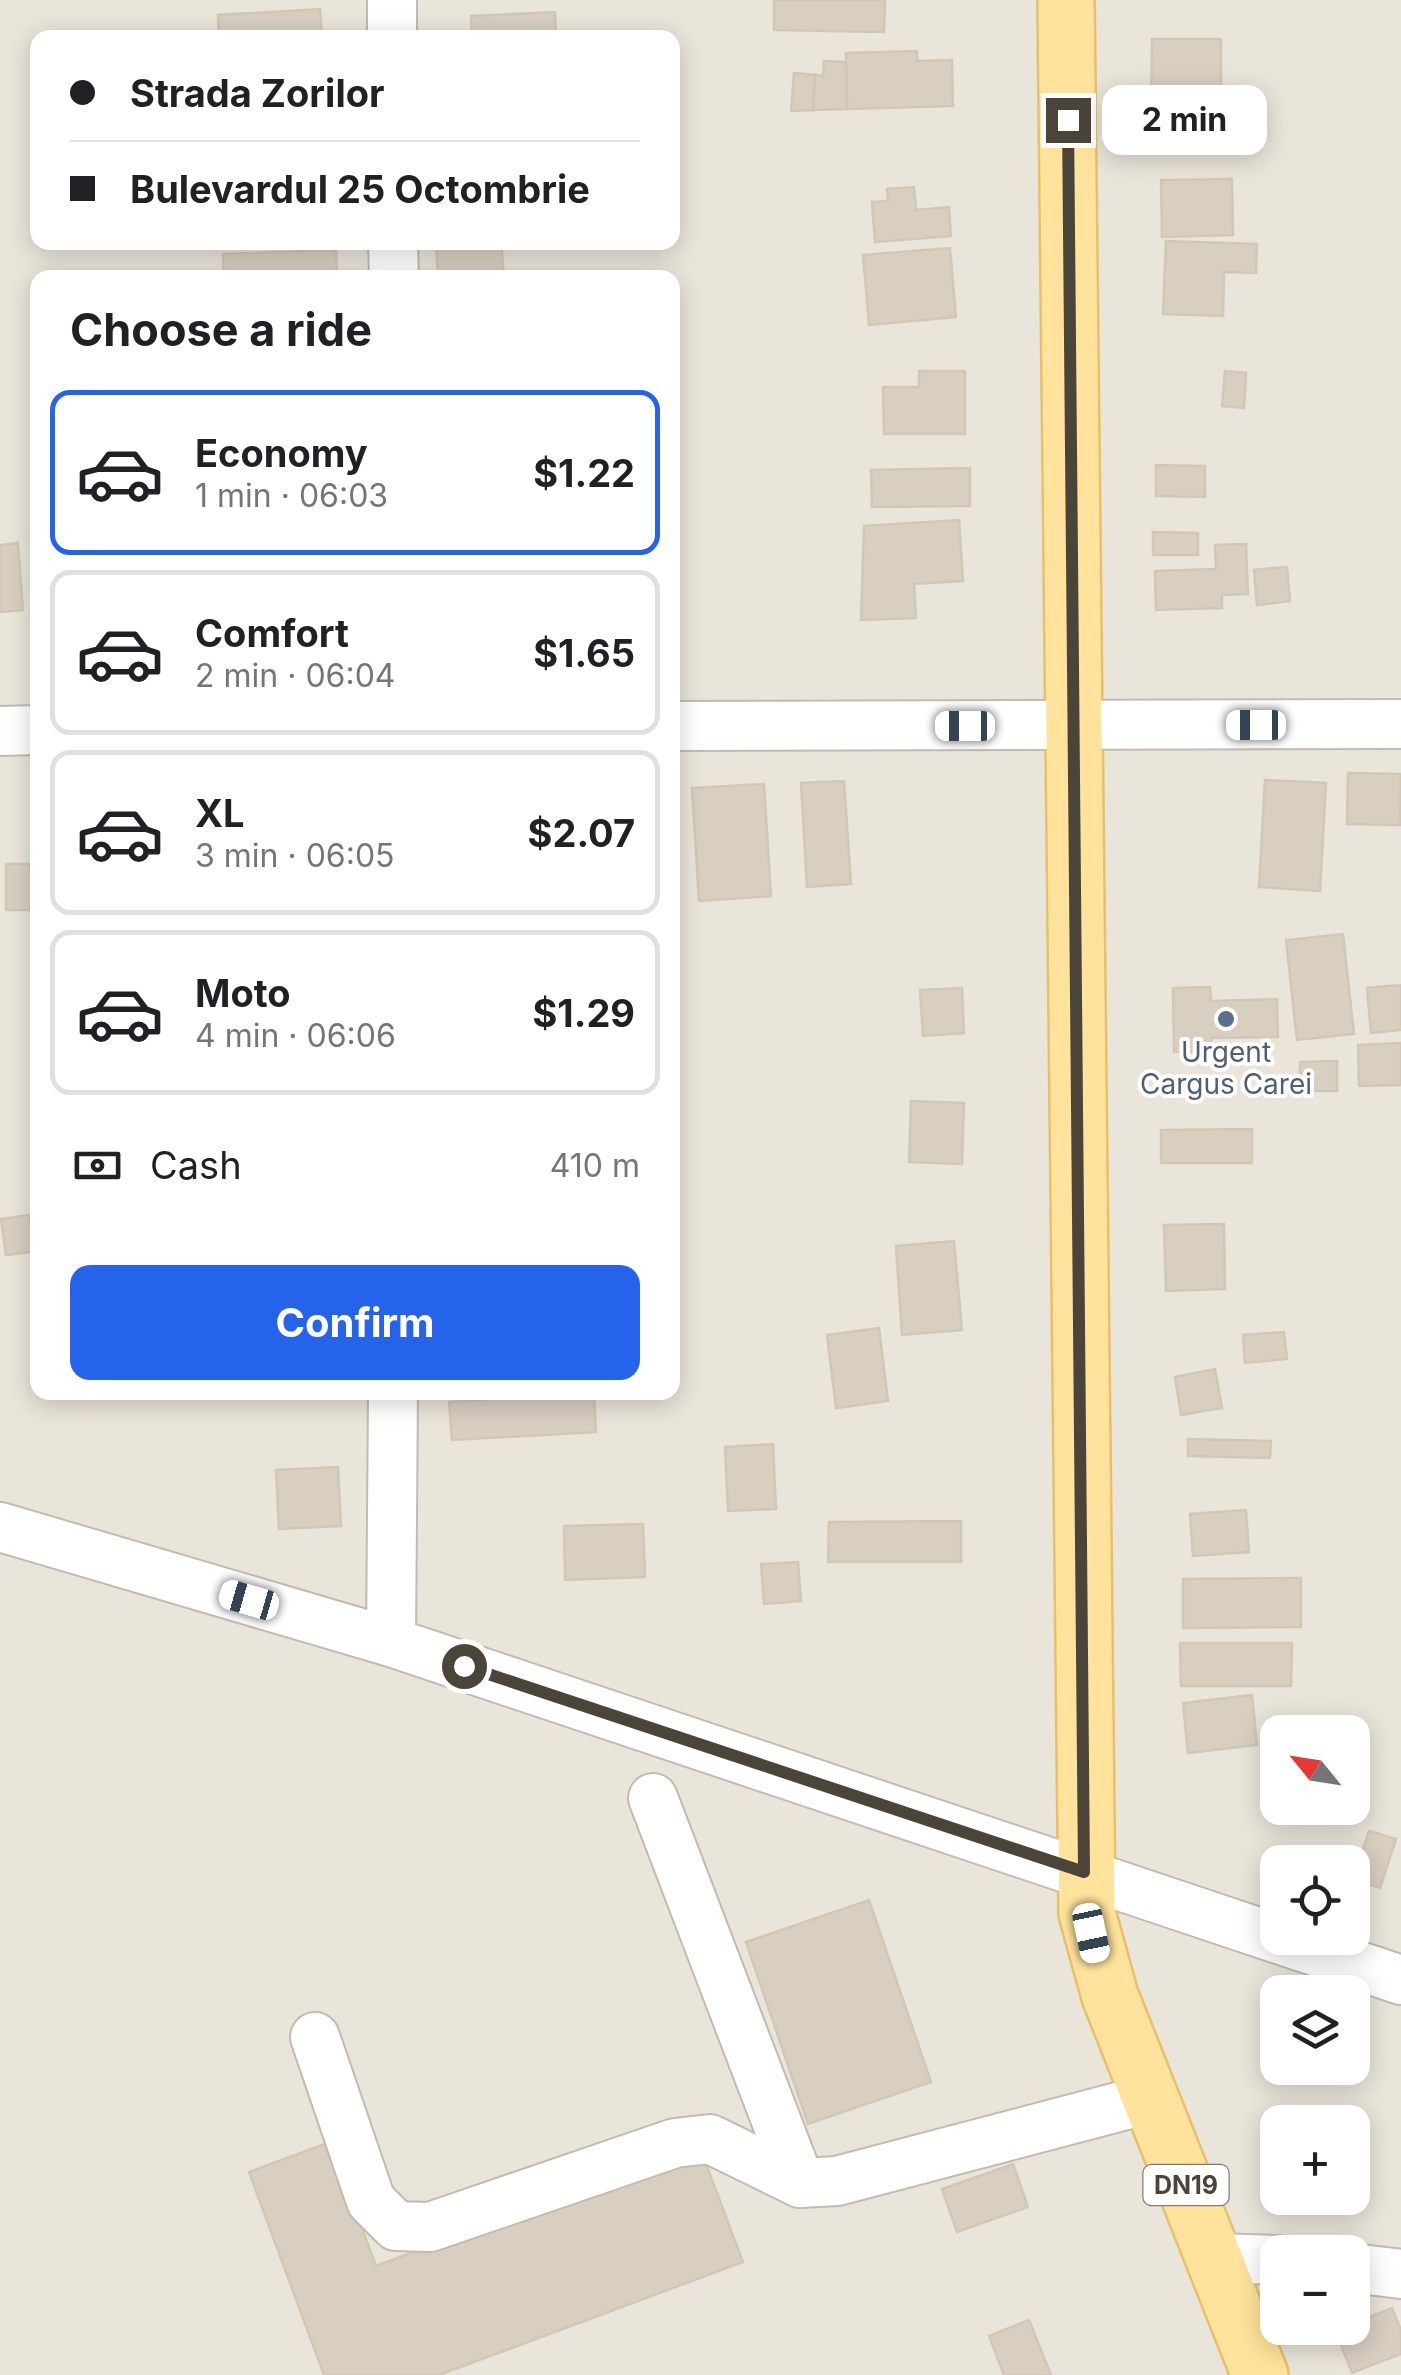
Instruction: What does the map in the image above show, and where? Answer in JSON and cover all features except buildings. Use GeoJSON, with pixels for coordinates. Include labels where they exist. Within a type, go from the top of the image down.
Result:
{"type":"FeatureCollection","features":[{"type":"Feature","properties":{"kind":"main road","name":"DN19"},"geometry":{"type":"LineString","coordinates":[[1066,0],[1087,1912],[1110,1996],[1260,2375]]}},
{"type":"Feature","properties":{"kind":"street"},"geometry":{"type":"LineString","coordinates":[[392,0],[392,30]]}},
{"type":"Feature","properties":{"kind":"street"},"geometry":{"type":"LineString","coordinates":[[680,726],[1401,724]]}},
{"type":"Feature","properties":{"kind":"street"},"geometry":{"type":"LineString","coordinates":[[0,731],[30,730]]}},
{"type":"Feature","properties":{"kind":"street"},"geometry":{"type":"LineString","coordinates":[[392,1642],[393,1400]]}},
{"type":"Feature","properties":{"kind":"street"},"geometry":{"type":"LineString","coordinates":[[0,1527],[392,1642],[1401,1980]]}},
{"type":"Feature","properties":{"kind":"street"},"geometry":{"type":"LineString","coordinates":[[653,1798],[800,2182]]}},
{"type":"Feature","properties":{"kind":"street"},"geometry":{"type":"LineString","coordinates":[[316,2037],[371,2201],[396,2226],[430,2228],[676,2144],[710,2140],[800,2182],[871,2175],[1152,2098]]}},
{"type":"Feature","properties":{"kind":"street"},"geometry":{"type":"LineString","coordinates":[[1215,2258],[1260,2259]]}},
{"type":"Feature","properties":{"kind":"street"},"geometry":{"type":"LineString","coordinates":[[1370,2270],[1401,2274]]}},
{"type":"Feature","properties":{"kind":"shaded area"},"geometry":{"type":"Polygon","coordinates":[[[0,0],[1401,0],[1401,2375],[0,2375],[0,0]]]}},
{"type":"Feature","properties":{"kind":"place","name":"Urgent Cargus Carei"},"geometry":{"type":"Point","coordinates":[1226,1019]}},
{"type":"Feature","properties":{"kind":"route"},"geometry":{"type":"LineString","coordinates":[[464,1666],[1084,1872],[1068,120]]}}]}
